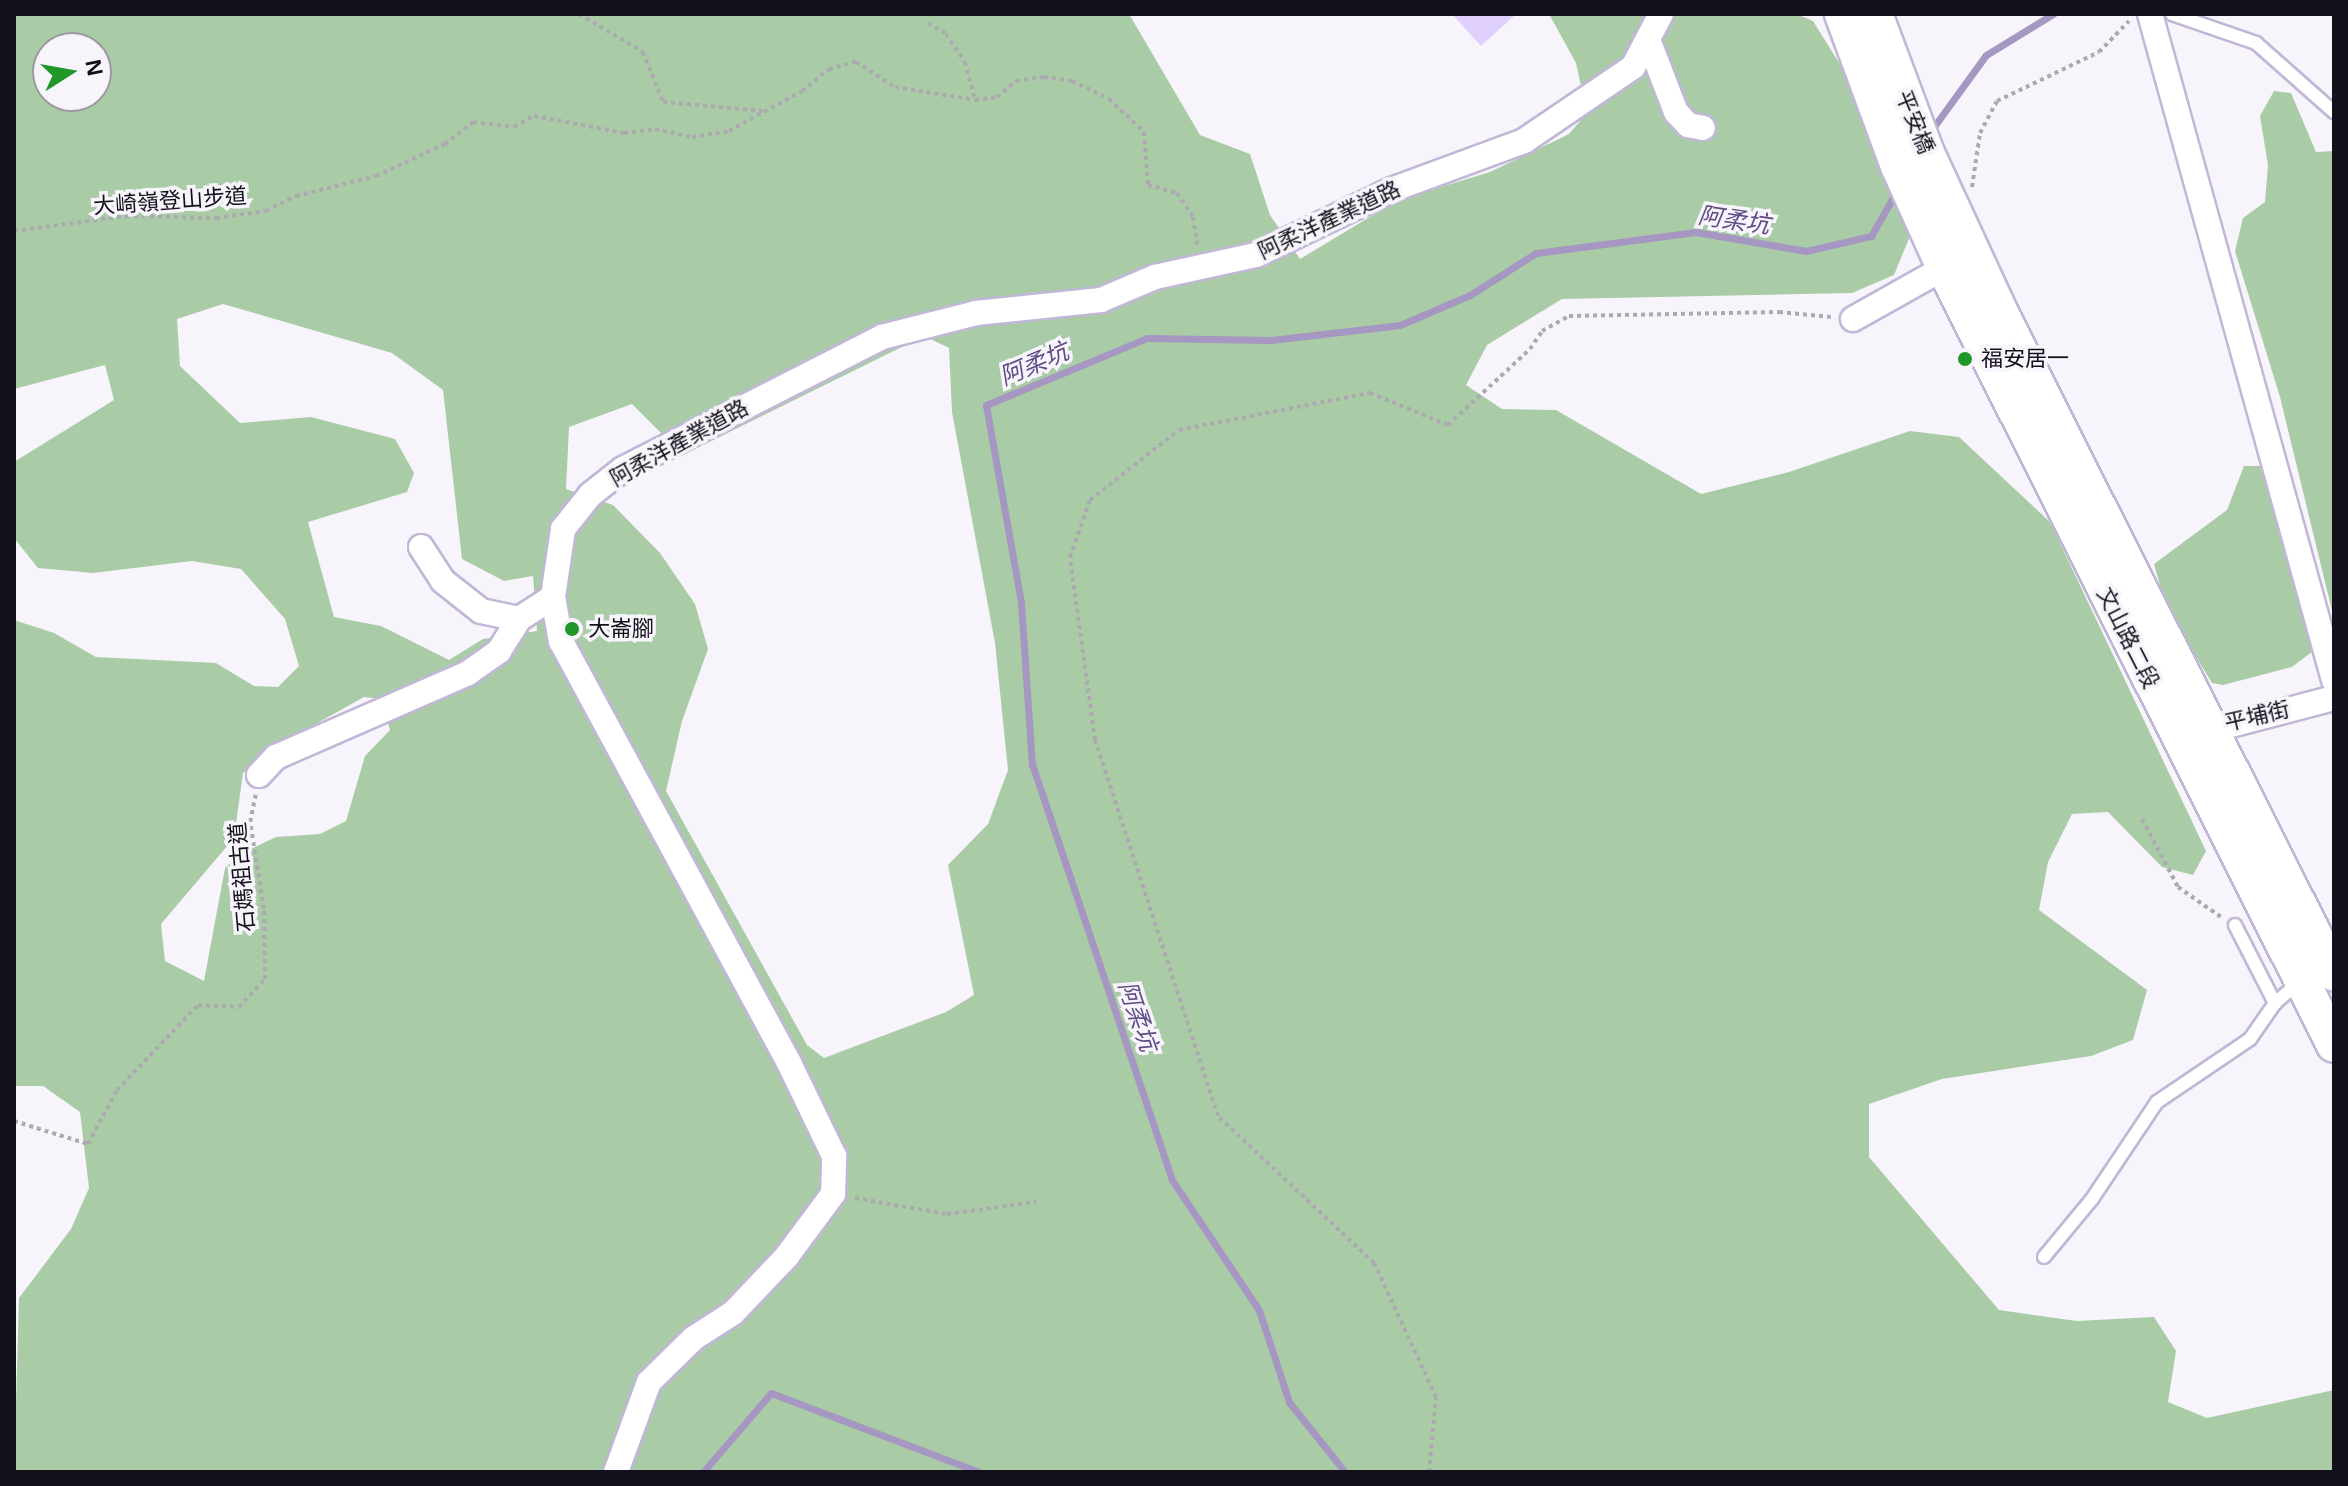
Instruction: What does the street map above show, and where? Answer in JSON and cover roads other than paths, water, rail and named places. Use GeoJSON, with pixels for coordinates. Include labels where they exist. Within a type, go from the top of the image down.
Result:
{"type":"FeatureCollection","features":[{"type":"Feature","properties":{"kind":"main road","name":"平安橋"},"geometry":{"type":"LineString","coordinates":[[1842,14],[1855,56],[1940,220]]}},
{"type":"Feature","properties":{"kind":"main road","name":"平安橋"},"geometry":{"type":"LineString","coordinates":[[1877,23],[1940,220]]}},
{"type":"Feature","properties":{"kind":"main road","name":"文山路二段"},"geometry":{"type":"LineString","coordinates":[[1940,220],[1944,268],[2324,968],[2334,1045]]}},
{"type":"Feature","properties":{"kind":"main road","name":"文山路二段"},"geometry":{"type":"LineString","coordinates":[[1940,220],[2196,734]]}},
{"type":"Feature","properties":{"kind":"street","name":"阿柔洋產業道路"},"geometry":{"type":"LineString","coordinates":[[616,1472],[649,1382],[694,1338],[733,1313],[787,1256],[833,1194],[834,1156],[819,1120],[561,642],[553,597],[563,529],[583,503],[623,469],[882,337],[976,313],[1101,300],[1201,265],[1288,243],[1391,190],[1524,141],[1633,67],[1649,42],[1661,14]]}},
{"type":"Feature","properties":{"kind":"street"},"geometry":{"type":"LineString","coordinates":[[2150,14],[2334,680]]}},
{"type":"Feature","properties":{"kind":"street"},"geometry":{"type":"LineString","coordinates":[[1649,42],[1676,112],[1688,125],[1703,128]]}},
{"type":"Feature","properties":{"kind":"street"},"geometry":{"type":"LineString","coordinates":[[1853,319],[1944,268]]}},
{"type":"Feature","properties":{"kind":"street"},"geometry":{"type":"LineString","coordinates":[[421,547],[443,581],[462,598],[481,611],[519,619]]}},
{"type":"Feature","properties":{"kind":"street"},"geometry":{"type":"LineString","coordinates":[[259,775],[276,757],[468,673],[499,651],[519,619],[553,597]]}},
{"type":"Feature","properties":{"kind":"street","name":"平埔街"},"geometry":{"type":"LineString","coordinates":[[2196,734],[2334,698]]}},
{"type":"Feature","properties":{"kind":"lane"},"geometry":{"type":"LineString","coordinates":[[2172,14],[2256,43],[2334,112]]}},
{"type":"Feature","properties":{"kind":"lane"},"geometry":{"type":"LineString","coordinates":[[2235,925],[2275,1003]]}},
{"type":"Feature","properties":{"kind":"lane"},"geometry":{"type":"LineString","coordinates":[[2044,1257],[2092,1199],[2157,1102],[2250,1039],[2275,1003],[2324,968]]}},
{"type":"Feature","properties":{"kind":"waterway","name":"阿柔坑"},"geometry":{"type":"LineString","coordinates":[[1930,132],[1986,55],[2053,14]]}},
{"type":"Feature","properties":{"kind":"waterway","name":"阿柔坑"},"geometry":{"type":"LineString","coordinates":[[1345,1472],[1289,1402],[1259,1310],[1172,1180],[1032,765],[1021,602],[986,405],[1147,338],[1271,340],[1400,325],[1470,295],[1536,253],[1696,232],[1806,251],[1871,236],[1896,192]]}},
{"type":"Feature","properties":{"kind":"waterway","name":"阿柔坑"},"geometry":{"type":"LineString","coordinates":[[703,1472],[771,1393],[979,1472]]}},
{"type":"Feature","properties":{"kind":"place","name":"福安居一"},"geometry":{"type":"Point","coordinates":[1965,359]}},
{"type":"Feature","properties":{"kind":"place","name":"大崙腳"},"geometry":{"type":"Point","coordinates":[572,629]}}]}
